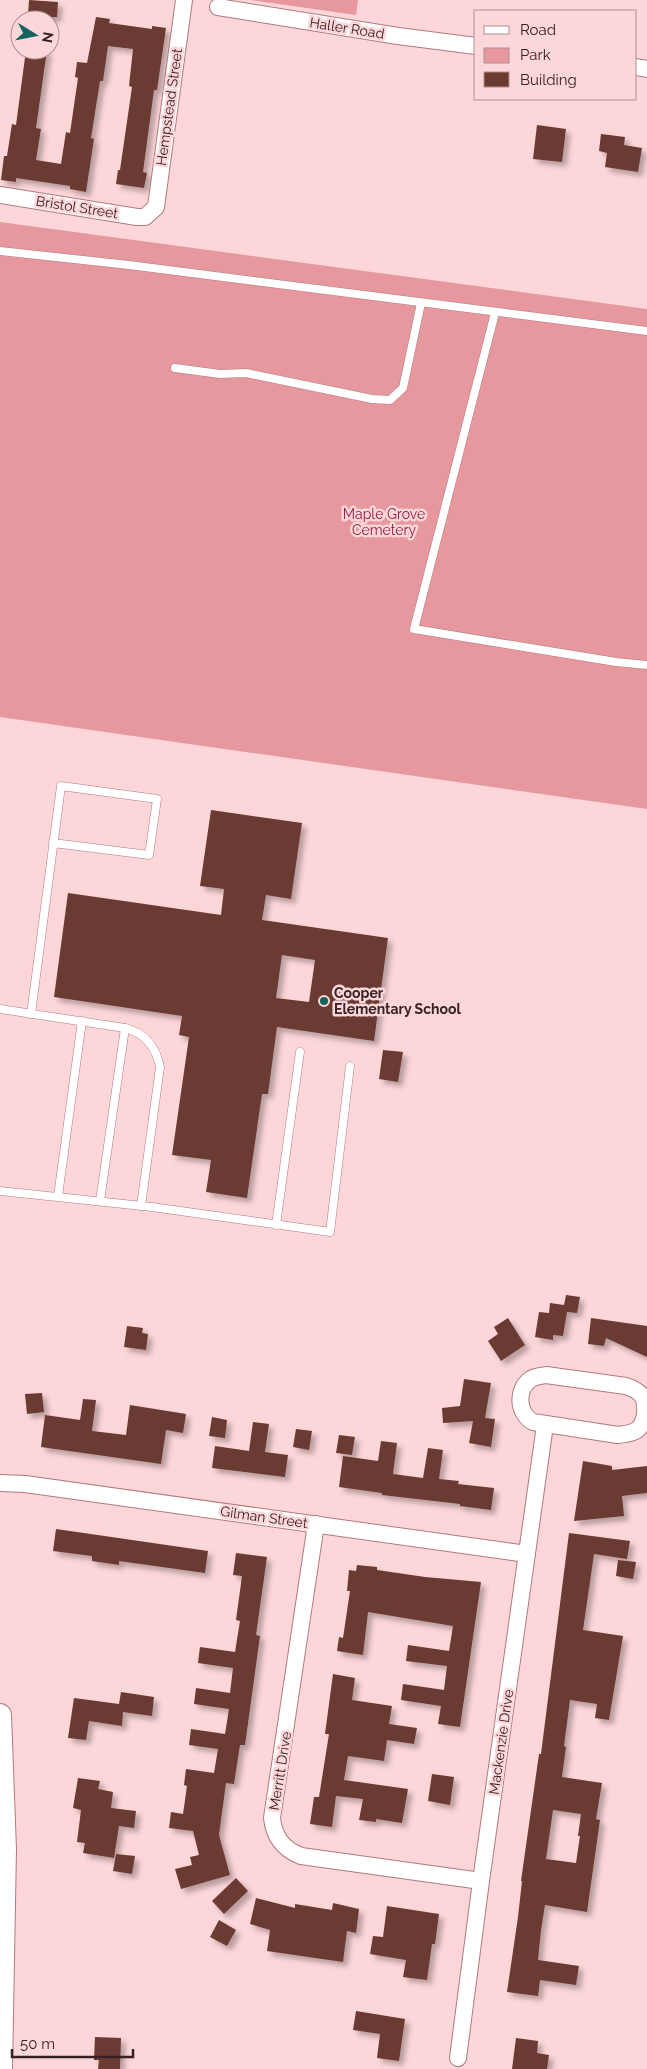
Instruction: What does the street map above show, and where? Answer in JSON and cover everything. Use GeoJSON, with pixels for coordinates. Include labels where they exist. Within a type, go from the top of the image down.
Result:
{"type":"FeatureCollection","features":[{"type":"Feature","properties":{"kind":"street","name":"Hempstead Street"},"geometry":{"type":"LineString","coordinates":[[151,212],[156,207],[184,0]]}},
{"type":"Feature","properties":{"kind":"street","name":"Haller Road"},"geometry":{"type":"LineString","coordinates":[[218,7],[398,36],[474,46]]}},
{"type":"Feature","properties":{"kind":"street","name":"Bristol Street"},"geometry":{"type":"LineString","coordinates":[[0,195],[137,217],[145,217],[151,212]]}},
{"type":"Feature","properties":{"kind":"street"},"geometry":{"type":"LineString","coordinates":[[546,1375],[626,1386],[636,1390],[643,1396],[646,1406],[642,1423],[638,1430],[628,1434],[618,1435],[545,1425],[528,1419],[521,1408],[520,1398],[522,1389],[527,1383],[538,1376],[546,1375]]}},
{"type":"Feature","properties":{"kind":"street","name":"Mackenzie Drive"},"geometry":{"type":"LineString","coordinates":[[458,2058],[545,1425]]}},
{"type":"Feature","properties":{"kind":"street","name":"Gilman Street"},"geometry":{"type":"LineString","coordinates":[[0,1483],[25,1484],[527,1554]]}},
{"type":"Feature","properties":{"kind":"street","name":"Merritt Drive"},"geometry":{"type":"LineString","coordinates":[[316,1524],[272,1818],[276,1836],[287,1849],[301,1856],[481,1881]]}},
{"type":"Feature","properties":{"kind":"street"},"geometry":{"type":"LineString","coordinates":[[0,1715],[4,1849],[1,2069]]}},
{"type":"Feature","properties":{"kind":"lane"},"geometry":{"type":"LineString","coordinates":[[0,251],[129,265],[647,331]]}},
{"type":"Feature","properties":{"kind":"lane"},"geometry":{"type":"LineString","coordinates":[[175,368],[220,374],[246,373],[372,399],[390,400],[403,388],[421,303]]}},
{"type":"Feature","properties":{"kind":"lane"},"geometry":{"type":"LineString","coordinates":[[494,313],[414,629],[616,662],[647,665]]}},
{"type":"Feature","properties":{"kind":"lane"},"geometry":{"type":"LineString","coordinates":[[31,1014],[53,843],[61,786],[157,799],[149,855],[53,843]]}},
{"type":"Feature","properties":{"kind":"lane"},"geometry":{"type":"LineString","coordinates":[[0,1009],[125,1028],[143,1035],[156,1053],[160,1067],[141,1206]]}},
{"type":"Feature","properties":{"kind":"lane"},"geometry":{"type":"LineString","coordinates":[[58,1196],[82,1021]]}},
{"type":"Feature","properties":{"kind":"lane"},"geometry":{"type":"LineString","coordinates":[[100,1201],[125,1028]]}},
{"type":"Feature","properties":{"kind":"lane"},"geometry":{"type":"LineString","coordinates":[[276,1225],[300,1052]]}},
{"type":"Feature","properties":{"kind":"lane"},"geometry":{"type":"LineString","coordinates":[[0,1191],[141,1206],[330,1232],[350,1066]]}},
{"type":"Feature","properties":{"kind":"green space"},"geometry":{"type":"Polygon","coordinates":[[[251,0],[358,0],[356,15],[251,0]]]}},
{"type":"Feature","properties":{"kind":"green space","name":"Maple Grove Cemetery"},"geometry":{"type":"Polygon","coordinates":[[[0,222],[647,309],[647,809],[0,717],[0,222]]]}},
{"type":"Feature","properties":{"kind":"building"},"geometry":{"type":"Polygon","coordinates":[[[29,0],[58,2],[57,10],[28,10],[29,0]]]}},
{"type":"Feature","properties":{"kind":"building"},"geometry":{"type":"Polygon","coordinates":[[[96,17],[110,19],[109,23],[152,29],[152,26],[166,28],[157,90],[154,90],[143,172],[147,173],[144,188],[116,184],[118,170],[120,170],[132,87],[129,86],[133,49],[108,46],[103,81],[100,81],[91,138],[94,139],[86,192],[70,189],[70,186],[16,178],[16,182],[1,180],[4,156],[7,156],[12,124],[16,125],[25,60],[46,60],[36,128],[41,129],[36,160],[61,164],[66,132],[70,133],[78,78],[75,77],[77,62],[87,63],[96,17]]]}},
{"type":"Feature","properties":{"kind":"building"},"geometry":{"type":"Polygon","coordinates":[[[537,125],[566,129],[562,162],[533,159],[537,125]]]}},
{"type":"Feature","properties":{"kind":"building"},"geometry":{"type":"Polygon","coordinates":[[[601,134],[625,137],[624,145],[642,148],[638,172],[605,167],[607,153],[599,151],[601,134]]]}},
{"type":"Feature","properties":{"kind":"building"},"geometry":{"type":"Polygon","coordinates":[[[211,810],[302,823],[291,899],[266,895],[262,920],[388,938],[374,1041],[277,1027],[268,1094],[262,1094],[247,1198],[206,1192],[211,1160],[172,1155],[189,1037],[179,1035],[182,1016],[54,997],[68,893],[221,915],[224,889],[200,886],[211,810]],[[282,955],[276,998],[309,1002],[315,960],[282,955]]]}},
{"type":"Feature","properties":{"kind":"building"},"geometry":{"type":"Polygon","coordinates":[[[383,1050],[403,1052],[398,1082],[379,1079],[383,1050]]]}},
{"type":"Feature","properties":{"kind":"building"},"geometry":{"type":"Polygon","coordinates":[[[566,1295],[580,1297],[577,1313],[567,1312],[563,1336],[553,1335],[553,1340],[535,1337],[539,1312],[549,1313],[550,1303],[564,1305],[566,1295]]]}},
{"type":"Feature","properties":{"kind":"building"},"geometry":{"type":"Polygon","coordinates":[[[508,1318],[525,1345],[501,1361],[488,1341],[498,1334],[494,1327],[508,1318]]]}},
{"type":"Feature","properties":{"kind":"building"},"geometry":{"type":"Polygon","coordinates":[[[591,1318],[647,1326],[647,1357],[606,1338],[604,1346],[588,1344],[591,1318]]]}},
{"type":"Feature","properties":{"kind":"building"},"geometry":{"type":"Polygon","coordinates":[[[127,1326],[143,1328],[142,1333],[148,1334],[146,1350],[124,1347],[127,1326]]]}},
{"type":"Feature","properties":{"kind":"building"},"geometry":{"type":"Polygon","coordinates":[[[464,1379],[491,1383],[485,1418],[495,1419],[491,1447],[469,1443],[473,1421],[443,1423],[442,1408],[460,1406],[464,1379]]]}},
{"type":"Feature","properties":{"kind":"building"},"geometry":{"type":"Polygon","coordinates":[[[42,1393],[44,1412],[27,1414],[25,1394],[42,1393]]]}},
{"type":"Feature","properties":{"kind":"building"},"geometry":{"type":"Polygon","coordinates":[[[83,1399],[96,1400],[92,1431],[126,1435],[130,1405],[186,1414],[183,1433],[166,1430],[161,1464],[41,1447],[45,1415],[80,1420],[83,1399]]]}},
{"type":"Feature","properties":{"kind":"building"},"geometry":{"type":"Polygon","coordinates":[[[212,1417],[227,1420],[225,1438],[209,1436],[212,1417]]]}},
{"type":"Feature","properties":{"kind":"building"},"geometry":{"type":"Polygon","coordinates":[[[253,1422],[269,1424],[265,1452],[288,1455],[285,1477],[212,1468],[215,1446],[249,1451],[253,1422]]]}},
{"type":"Feature","properties":{"kind":"building"},"geometry":{"type":"Polygon","coordinates":[[[296,1429],[312,1431],[309,1450],[293,1447],[296,1429]]]}},
{"type":"Feature","properties":{"kind":"building"},"geometry":{"type":"Polygon","coordinates":[[[339,1435],[355,1437],[352,1455],[336,1453],[339,1435]]]}},
{"type":"Feature","properties":{"kind":"building"},"geometry":{"type":"Polygon","coordinates":[[[381,1441],[397,1443],[393,1474],[423,1478],[428,1448],[443,1450],[439,1479],[459,1481],[458,1484],[494,1488],[491,1510],[339,1487],[343,1456],[378,1461],[381,1441]]]}},
{"type":"Feature","properties":{"kind":"building"},"geometry":{"type":"Polygon","coordinates":[[[583,1461],[612,1466],[612,1470],[647,1466],[647,1493],[622,1496],[624,1516],[574,1521],[583,1461]]]}},
{"type":"Feature","properties":{"kind":"building"},"geometry":{"type":"Polygon","coordinates":[[[56,1529],[208,1551],[205,1573],[119,1561],[119,1565],[92,1561],[92,1556],[53,1551],[56,1529]]]}},
{"type":"Feature","properties":{"kind":"building"},"geometry":{"type":"Polygon","coordinates":[[[569,1533],[630,1541],[627,1559],[594,1554],[583,1630],[623,1636],[609,1720],[595,1718],[597,1704],[570,1700],[564,1746],[566,1747],[562,1777],[602,1783],[596,1819],[600,1820],[587,1912],[545,1905],[541,1930],[538,1960],[579,1966],[576,1985],[540,1980],[538,1996],[507,1992],[539,1754],[541,1754],[569,1533]],[[553,1810],[546,1859],[576,1863],[581,1814],[553,1810]]]}},
{"type":"Feature","properties":{"kind":"building"},"geometry":{"type":"Polygon","coordinates":[[[236,1553],[267,1557],[256,1635],[260,1636],[245,1745],[240,1745],[234,1784],[226,1783],[219,1835],[230,1875],[181,1889],[175,1869],[192,1865],[190,1857],[199,1855],[193,1831],[169,1828],[171,1812],[183,1814],[187,1786],[184,1785],[186,1769],[214,1773],[218,1749],[189,1745],[191,1729],[225,1734],[229,1709],[194,1704],[196,1688],[230,1693],[233,1668],[198,1663],[200,1647],[235,1652],[240,1621],[236,1620],[242,1576],[233,1575],[236,1553]]]}},
{"type":"Feature","properties":{"kind":"building"},"geometry":{"type":"Polygon","coordinates":[[[618,1560],[636,1562],[633,1579],[616,1576],[618,1560]]]}},
{"type":"Feature","properties":{"kind":"building"},"geometry":{"type":"Polygon","coordinates":[[[357,1565],[377,1567],[377,1570],[425,1577],[481,1582],[460,1727],[438,1724],[441,1706],[401,1700],[403,1684],[444,1690],[447,1666],[406,1661],[408,1645],[449,1651],[453,1626],[368,1612],[363,1655],[337,1651],[339,1637],[343,1638],[350,1591],[347,1591],[349,1570],[356,1571],[357,1565]]]}},
{"type":"Feature","properties":{"kind":"building"},"geometry":{"type":"Polygon","coordinates":[[[333,1674],[355,1678],[352,1700],[392,1706],[389,1724],[417,1728],[414,1744],[387,1740],[384,1761],[348,1756],[344,1780],[408,1789],[402,1823],[376,1819],[376,1822],[359,1820],[363,1799],[336,1796],[332,1827],[310,1824],[314,1797],[319,1797],[329,1734],[325,1734],[333,1674]]]}},
{"type":"Feature","properties":{"kind":"building"},"geometry":{"type":"Polygon","coordinates":[[[121,1692],[154,1697],[152,1716],[123,1712],[122,1726],[89,1721],[86,1740],[68,1738],[74,1698],[119,1704],[121,1692]]]}},
{"type":"Feature","properties":{"kind":"building"},"geometry":{"type":"Polygon","coordinates":[[[432,1774],[454,1777],[450,1805],[428,1801],[432,1774]]]}},
{"type":"Feature","properties":{"kind":"building"},"geometry":{"type":"Polygon","coordinates":[[[78,1778],[100,1781],[98,1789],[113,1792],[111,1808],[136,1811],[134,1828],[119,1826],[114,1858],[83,1853],[85,1843],[77,1842],[81,1810],[73,1808],[78,1778]]]}},
{"type":"Feature","properties":{"kind":"building"},"geometry":{"type":"Polygon","coordinates":[[[116,1854],[135,1856],[132,1874],[113,1871],[116,1854]]]}},
{"type":"Feature","properties":{"kind":"building"},"geometry":{"type":"Polygon","coordinates":[[[236,1878],[248,1891],[224,1914],[212,1901],[236,1878]]]}},
{"type":"Feature","properties":{"kind":"building"},"geometry":{"type":"Polygon","coordinates":[[[256,1898],[295,1908],[295,1904],[332,1910],[333,1903],[359,1909],[356,1933],[347,1931],[343,1962],[267,1951],[270,1930],[250,1924],[256,1898]]]}},
{"type":"Feature","properties":{"kind":"building"},"geometry":{"type":"Polygon","coordinates":[[[387,1906],[439,1914],[435,1944],[432,1944],[427,1980],[403,1977],[406,1960],[370,1954],[373,1936],[383,1937],[387,1906]]]}},
{"type":"Feature","properties":{"kind":"building"},"geometry":{"type":"Polygon","coordinates":[[[219,1920],[236,1930],[227,1946],[210,1937],[219,1920]]]}},
{"type":"Feature","properties":{"kind":"building"},"geometry":{"type":"Polygon","coordinates":[[[356,2011],[405,2019],[399,2061],[377,2058],[380,2034],[353,2030],[356,2011]]]}},
{"type":"Feature","properties":{"kind":"building"},"geometry":{"type":"Polygon","coordinates":[[[95,2037],[121,2038],[120,2069],[98,2069],[99,2060],[94,2060],[95,2037]]]}},
{"type":"Feature","properties":{"kind":"building"},"geometry":{"type":"Polygon","coordinates":[[[516,2038],[538,2041],[537,2053],[549,2055],[547,2069],[512,2069],[516,2038]]]}},
{"type":"Feature","properties":{"kind":"place","name":"Cooper Elementary School"},"geometry":{"type":"Point","coordinates":[324,1001]}}]}
